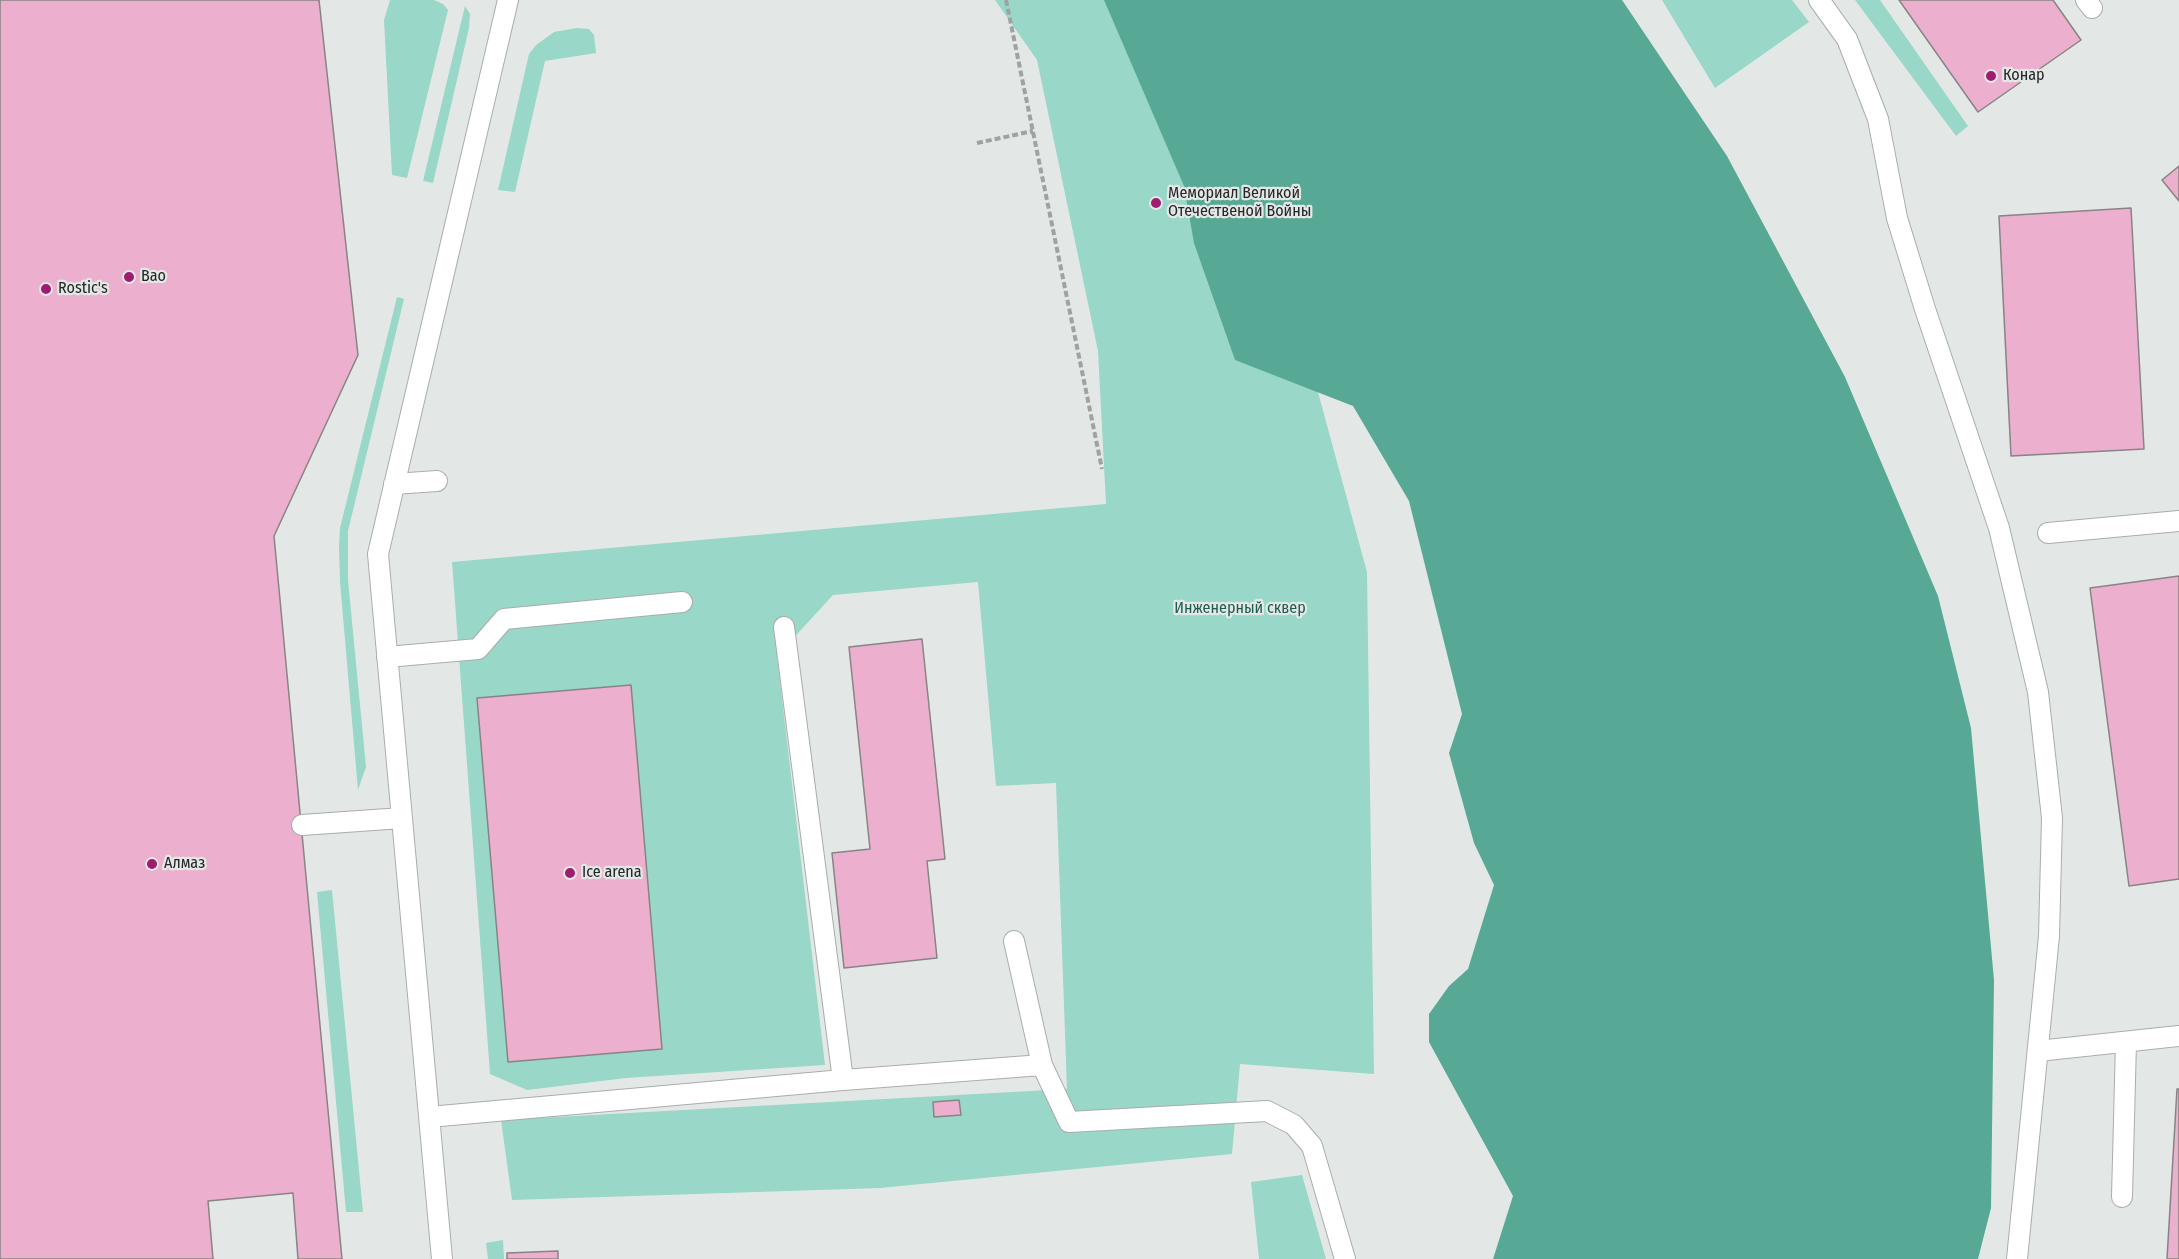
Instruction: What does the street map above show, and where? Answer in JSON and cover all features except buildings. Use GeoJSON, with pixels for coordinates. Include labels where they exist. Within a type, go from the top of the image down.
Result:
{"type":"FeatureCollection","features":[{"type":"Feature","properties":{"kind":"lane"},"geometry":{"type":"LineString","coordinates":[[442,1259],[378,554],[508,0]]}},
{"type":"Feature","properties":{"kind":"lane"},"geometry":{"type":"LineString","coordinates":[[1820,0],[1847,39],[1878,119],[1897,218],[1925,309],[2000,528],[2038,692],[2052,818],[2049,936],[2017,1259]]}},
{"type":"Feature","properties":{"kind":"lane"},"geometry":{"type":"LineString","coordinates":[[394,484],[437,481]]}},
{"type":"Feature","properties":{"kind":"lane"},"geometry":{"type":"LineString","coordinates":[[2048,533],[2179,521]]}},
{"type":"Feature","properties":{"kind":"lane"},"geometry":{"type":"LineString","coordinates":[[387,657],[478,649],[504,619],[682,602]]}},
{"type":"Feature","properties":{"kind":"lane"},"geometry":{"type":"LineString","coordinates":[[784,627],[843,1080]]}},
{"type":"Feature","properties":{"kind":"lane"},"geometry":{"type":"LineString","coordinates":[[302,825],[402,818]]}},
{"type":"Feature","properties":{"kind":"lane"},"geometry":{"type":"LineString","coordinates":[[1014,941],[1042,1065],[1070,1122],[1267,1111],[1294,1125],[1312,1146],[1345,1259]]}},
{"type":"Feature","properties":{"kind":"lane"},"geometry":{"type":"LineString","coordinates":[[2038,1051],[2179,1036]]}},
{"type":"Feature","properties":{"kind":"lane"},"geometry":{"type":"LineString","coordinates":[[2122,1197],[2126,1042]]}},
{"type":"Feature","properties":{"kind":"lane"},"geometry":{"type":"LineString","coordinates":[[429,1117],[843,1080],[1042,1065]]}},
{"type":"Feature","properties":{"kind":"path"},"geometry":{"type":"LineString","coordinates":[[1006,0],[1102,469]]}},
{"type":"Feature","properties":{"kind":"path"},"geometry":{"type":"LineString","coordinates":[[977,142],[1033,131]]}},
{"type":"Feature","properties":{"kind":"green space"},"geometry":{"type":"Polygon","coordinates":[[[390,0],[434,0],[443,4],[448,10],[407,178],[392,175],[384,20],[390,0]]]}},
{"type":"Feature","properties":{"kind":"green space","name":"Инженерный сквер"},"geometry":{"type":"Polygon","coordinates":[[[995,0],[1206,0],[1216,18],[1367,572],[1374,1074],[1240,1064],[1232,1154],[880,1188],[512,1200],[501,1120],[1067,1089],[1056,783],[996,786],[978,582],[833,595],[777,656],[825,1065],[626,1078],[527,1090],[490,1074],[452,562],[1106,504],[1098,351],[1037,60],[995,0]]]}},
{"type":"Feature","properties":{"kind":"green space"},"geometry":{"type":"Polygon","coordinates":[[[1662,0],[1792,0],[1809,22],[1715,88],[1662,0]]]}},
{"type":"Feature","properties":{"kind":"green space"},"geometry":{"type":"Polygon","coordinates":[[[1855,0],[1880,0],[1968,126],[1956,136],[1855,0]]]}},
{"type":"Feature","properties":{"kind":"green space"},"geometry":{"type":"Polygon","coordinates":[[[465,6],[470,14],[469,28],[433,183],[423,181],[465,6]]]}},
{"type":"Feature","properties":{"kind":"green space"},"geometry":{"type":"Polygon","coordinates":[[[577,28],[589,29],[594,35],[596,53],[545,61],[515,192],[498,190],[529,54],[536,45],[554,32],[577,28]]]}},
{"type":"Feature","properties":{"kind":"green space"},"geometry":{"type":"Polygon","coordinates":[[[397,297],[404,299],[348,531],[348,580],[366,767],[358,790],[340,582],[340,528],[397,297]]]}},
{"type":"Feature","properties":{"kind":"green space"},"geometry":{"type":"Polygon","coordinates":[[[332,890],[363,1212],[346,1212],[317,892],[332,890]]]}},
{"type":"Feature","properties":{"kind":"green space"},"geometry":{"type":"Polygon","coordinates":[[[1302,1175],[1326,1259],[1259,1259],[1251,1182],[1302,1175]]]}},
{"type":"Feature","properties":{"kind":"green space"},"geometry":{"type":"Polygon","coordinates":[[[503,1240],[504,1259],[488,1259],[486,1243],[503,1240]]]}},
{"type":"Feature","properties":{"kind":"shaded area"},"geometry":{"type":"Polygon","coordinates":[[[1104,0],[1622,0],[1727,156],[1845,377],[1938,596],[1971,728],[1994,980],[1991,1208],[1978,1259],[1493,1259],[1513,1196],[1429,1042],[1429,1014],[1449,986],[1468,969],[1494,885],[1474,843],[1449,753],[1462,714],[1409,501],[1353,406],[1235,360],[1194,243],[1184,186],[1104,0]]]}},
{"type":"Feature","properties":{"kind":"place","name":"Конар"},"geometry":{"type":"Point","coordinates":[1991,76]}},
{"type":"Feature","properties":{"kind":"place","name":"Мемориал Великой Отечественой Войны"},"geometry":{"type":"Point","coordinates":[1156,203]}},
{"type":"Feature","properties":{"kind":"place","name":"Bao"},"geometry":{"type":"Point","coordinates":[129,277]}},
{"type":"Feature","properties":{"kind":"place","name":"Rostic's"},"geometry":{"type":"Point","coordinates":[46,289]}},
{"type":"Feature","properties":{"kind":"place","name":"Алмаз"},"geometry":{"type":"Point","coordinates":[152,864]}},
{"type":"Feature","properties":{"kind":"place","name":"Ice arena"},"geometry":{"type":"Point","coordinates":[570,873]}}]}
